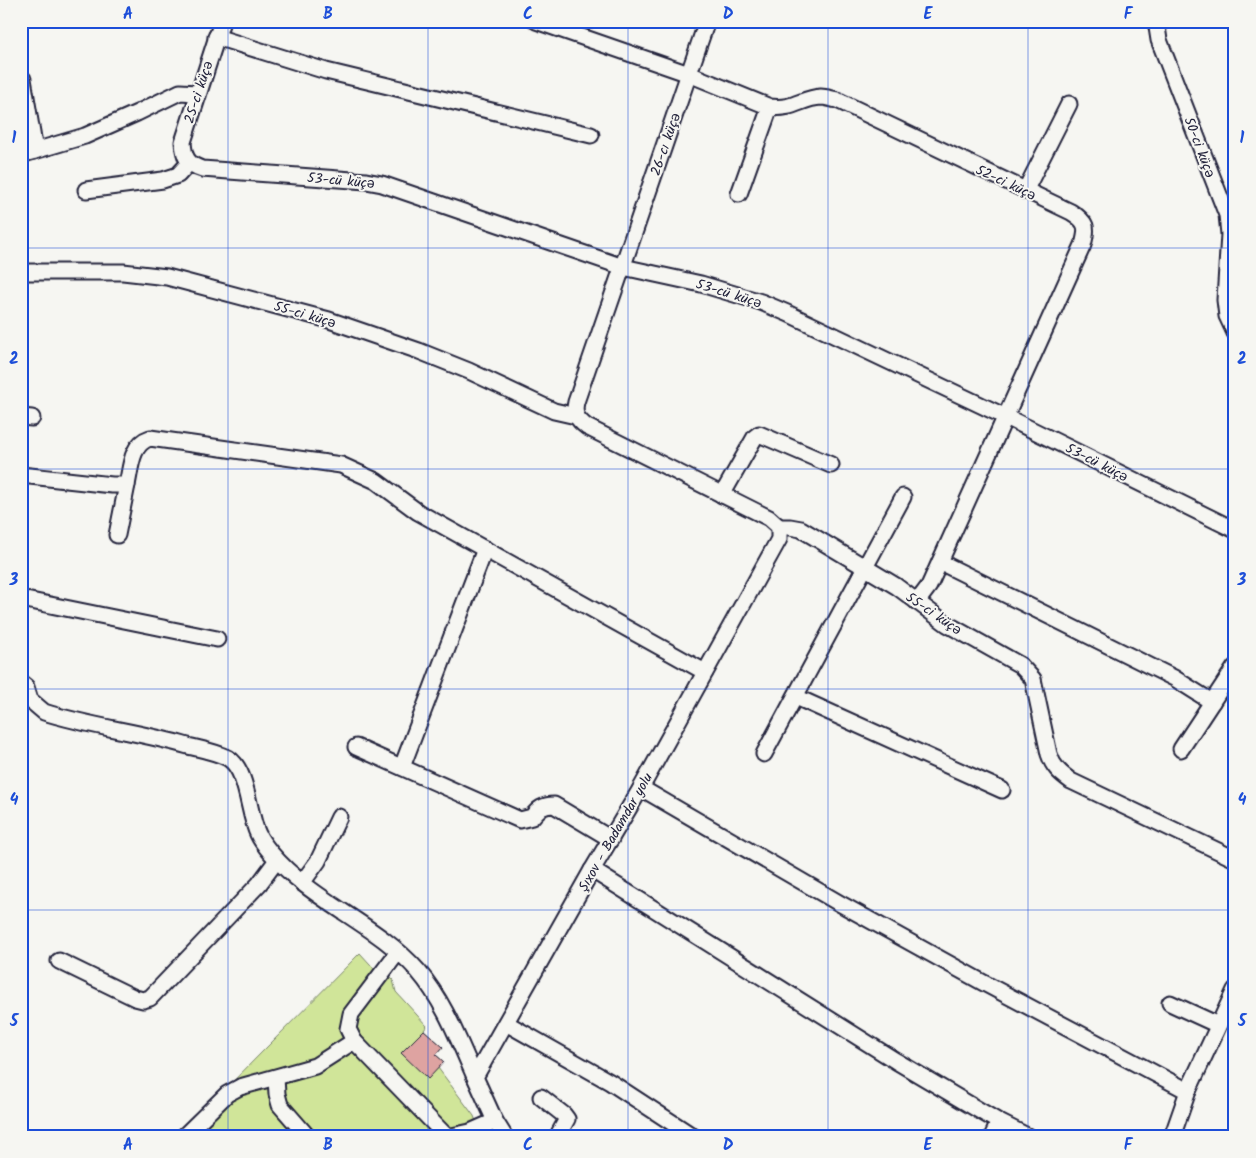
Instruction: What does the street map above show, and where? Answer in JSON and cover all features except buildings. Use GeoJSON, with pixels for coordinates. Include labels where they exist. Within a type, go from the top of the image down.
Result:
{"type":"FeatureCollection","features":[{"type":"Feature","properties":{"kind":"street","name":"25-ci küçə"},"geometry":{"type":"LineString","coordinates":[[189,163],[185,158],[182,142],[222,21]]}},
{"type":"Feature","properties":{"kind":"street","name":"52-ci küçə"},"geometry":{"type":"LineString","coordinates":[[536,21],[689,74],[770,107],[790,107],[811,98],[823,97],[837,100],[1081,218],[1085,225],[1086,233],[1083,245],[929,586],[917,602]]}},
{"type":"Feature","properties":{"kind":"street","name":"26-cı küçə"},"geometry":{"type":"LineString","coordinates":[[623,267],[707,21]]}},
{"type":"Feature","properties":{"kind":"street","name":"50-ci küçə"},"geometry":{"type":"LineString","coordinates":[[1156,21],[1159,40],[1227,215],[1229,234],[1225,300],[1227,316],[1235,333]]}},
{"type":"Feature","properties":{"kind":"street"},"geometry":{"type":"LineString","coordinates":[[216,37],[326,71],[590,135]]}},
{"type":"Feature","properties":{"kind":"street"},"geometry":{"type":"LineString","coordinates":[[23,79],[28,153],[85,136],[180,92],[197,94]]}},
{"type":"Feature","properties":{"kind":"street"},"geometry":{"type":"LineString","coordinates":[[1025,191],[1069,104]]}},
{"type":"Feature","properties":{"kind":"street"},"geometry":{"type":"LineString","coordinates":[[739,194],[770,107]]}},
{"type":"Feature","properties":{"kind":"street"},"geometry":{"type":"LineString","coordinates":[[86,190],[163,180],[178,174],[189,163]]}},
{"type":"Feature","properties":{"kind":"street","name":"53-cü küçə"},"geometry":{"type":"LineString","coordinates":[[189,163],[202,169],[366,181],[382,184],[623,267],[701,284],[761,302],[1006,417],[1235,530]]}},
{"type":"Feature","properties":{"kind":"street"},"geometry":{"type":"LineString","coordinates":[[576,416],[576,402],[623,267]]}},
{"type":"Feature","properties":{"kind":"street","name":"55-ci küçə"},"geometry":{"type":"LineString","coordinates":[[21,272],[123,272],[159,276],[186,282],[330,320],[419,351],[554,411],[576,416],[579,422],[587,428],[769,518],[779,527],[801,529],[866,567],[947,624],[1020,665],[1033,679],[1052,764],[1059,772],[1071,781],[1235,859]]}},
{"type":"Feature","properties":{"kind":"street"},"geometry":{"type":"LineString","coordinates":[[722,495],[755,437],[759,434],[831,465]]}},
{"type":"Feature","properties":{"kind":"street"},"geometry":{"type":"LineString","coordinates":[[117,535],[126,485],[136,449],[142,441],[150,438],[341,465],[376,481],[418,512],[705,672]]}},
{"type":"Feature","properties":{"kind":"street"},"geometry":{"type":"LineString","coordinates":[[21,475],[126,485]]}},
{"type":"Feature","properties":{"kind":"street"},"geometry":{"type":"LineString","coordinates":[[764,754],[903,497]]}},
{"type":"Feature","properties":{"kind":"street","name":"Şıxov - Badamdar yolu"},"geometry":{"type":"LineString","coordinates":[[476,1077],[592,870],[641,788],[779,539],[779,527]]}},
{"type":"Feature","properties":{"kind":"street"},"geometry":{"type":"LineString","coordinates":[[402,767],[485,549]]}},
{"type":"Feature","properties":{"kind":"street"},"geometry":{"type":"LineString","coordinates":[[940,562],[1153,667],[1212,702]]}},
{"type":"Feature","properties":{"kind":"street"},"geometry":{"type":"LineString","coordinates":[[21,598],[217,639]]}},
{"type":"Feature","properties":{"kind":"street"},"geometry":{"type":"LineString","coordinates":[[1181,749],[1235,667]]}},
{"type":"Feature","properties":{"kind":"street"},"geometry":{"type":"LineString","coordinates":[[21,682],[26,687],[26,705],[44,712],[176,742],[220,755],[230,760],[238,769],[243,780],[258,834],[277,860],[302,883],[327,902],[382,938],[418,971],[432,990],[476,1077],[495,1121],[506,1137]]}},
{"type":"Feature","properties":{"kind":"street"},"geometry":{"type":"LineString","coordinates":[[796,697],[1002,790]]}},
{"type":"Feature","properties":{"kind":"street"},"geometry":{"type":"LineString","coordinates":[[356,747],[520,820],[532,818],[545,805],[554,805],[610,839]]}},
{"type":"Feature","properties":{"kind":"street"},"geometry":{"type":"LineString","coordinates":[[641,788],[839,903],[982,982],[1188,1091]]}},
{"type":"Feature","properties":{"kind":"street"},"geometry":{"type":"LineString","coordinates":[[302,883],[318,861],[339,817]]}},
{"type":"Feature","properties":{"kind":"street"},"geometry":{"type":"LineString","coordinates":[[59,961],[135,998],[144,1000],[150,998],[259,884],[277,860]]}},
{"type":"Feature","properties":{"kind":"street"},"geometry":{"type":"LineString","coordinates":[[592,870],[888,1056],[1029,1137]]}},
{"type":"Feature","properties":{"kind":"street"},"geometry":{"type":"LineString","coordinates":[[398,952],[351,1014],[348,1029],[354,1041],[447,1137],[470,1132],[495,1121]]}},
{"type":"Feature","properties":{"kind":"street"},"geometry":{"type":"LineString","coordinates":[[1172,1137],[1188,1091],[1235,990]]}},
{"type":"Feature","properties":{"kind":"street"},"geometry":{"type":"LineString","coordinates":[[1170,1003],[1218,1025]]}},
{"type":"Feature","properties":{"kind":"street"},"geometry":{"type":"LineString","coordinates":[[506,1023],[610,1082],[694,1137]]}},
{"type":"Feature","properties":{"kind":"street"},"geometry":{"type":"LineString","coordinates":[[183,1137],[227,1094],[240,1087],[315,1066],[354,1041]]}},
{"type":"Feature","properties":{"kind":"street"},"geometry":{"type":"LineString","coordinates":[[276,1078],[280,1105],[308,1137]]}},
{"type":"Feature","properties":{"kind":"street"},"geometry":{"type":"LineString","coordinates":[[541,1097],[567,1119],[557,1137]]}},
{"type":"Feature","properties":{"kind":"street"},"geometry":{"type":"LineString","coordinates":[[992,1137],[1000,1122]]}},
{"type":"Feature","properties":{"kind":"green space"},"geometry":{"type":"Polygon","coordinates":[[[360,953],[380,975],[387,974],[393,980],[396,992],[427,1026],[424,1030],[443,1047],[436,1055],[444,1062],[438,1068],[474,1116],[477,1124],[470,1137],[178,1137],[360,953]]]}}]}
